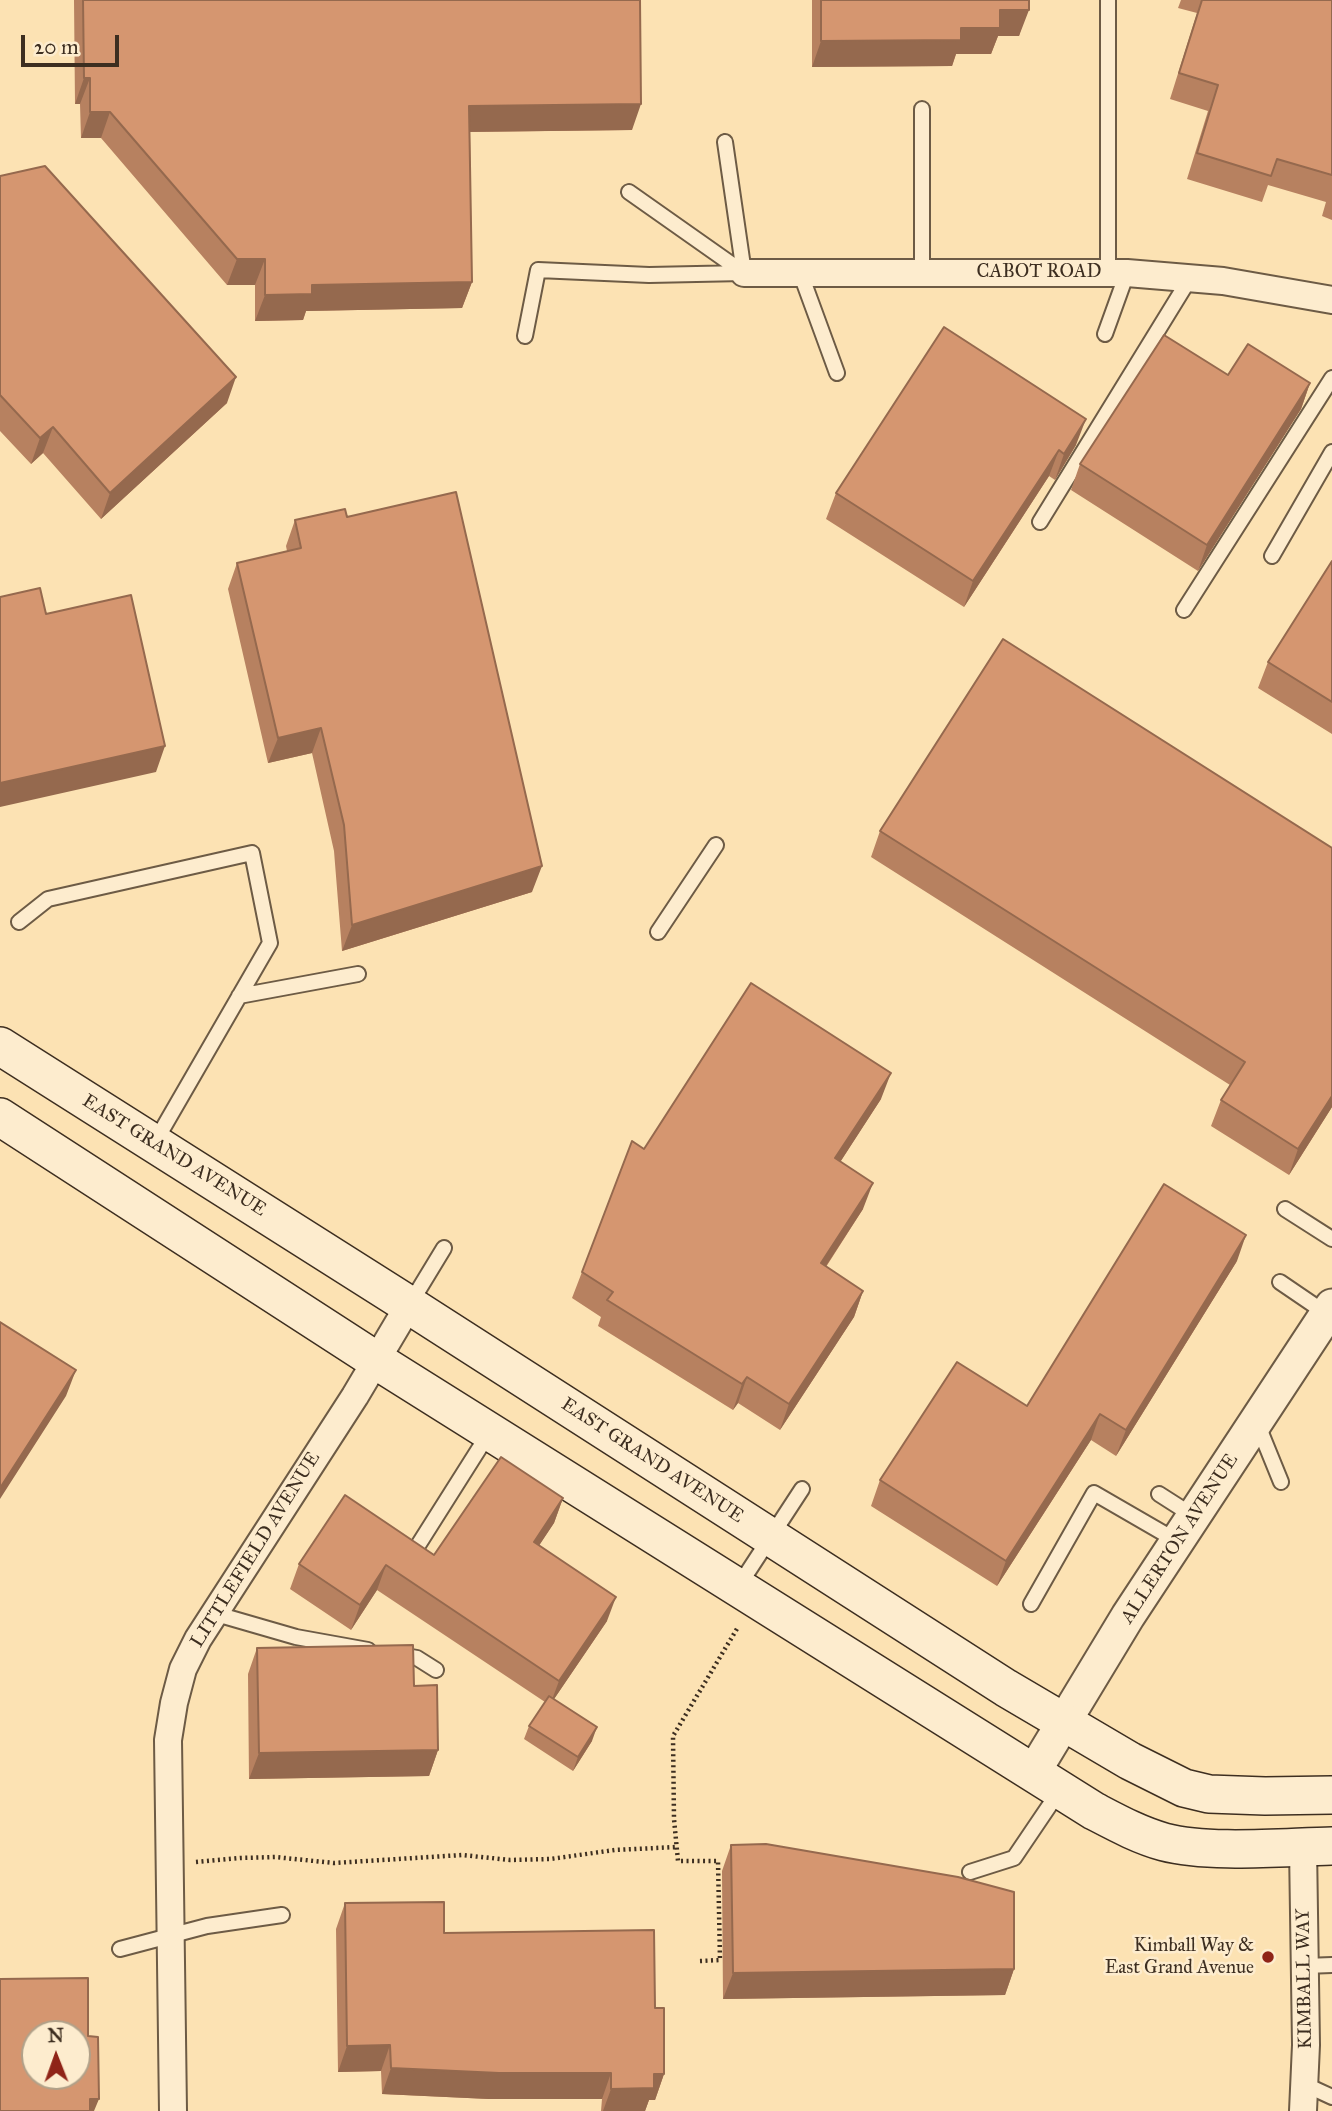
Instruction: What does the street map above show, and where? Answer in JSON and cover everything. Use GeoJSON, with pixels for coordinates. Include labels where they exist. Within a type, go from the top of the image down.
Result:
{"type":"FeatureCollection","features":[{"type":"Feature","properties":{"kind":"main road","name":"EAST GRAND AVENUE"},"geometry":{"type":"LineString","coordinates":[[0,1046],[1006,1688],[1160,1778],[1184,1788],[1230,1795],[1332,1795]]}},
{"type":"Feature","properties":{"kind":"main road"},"geometry":{"type":"LineString","coordinates":[[0,1117],[377,1361],[1046,1781],[1131,1831],[1192,1847],[1317,1846]]}},
{"type":"Feature","properties":{"kind":"street","name":"CABOT ROAD"},"geometry":{"type":"LineString","coordinates":[[744,272],[1117,272],[1189,278],[1332,300]]}},
{"type":"Feature","properties":{"kind":"street","name":"LITTLEFIELD AVENUE"},"geometry":{"type":"LineString","coordinates":[[173,2111],[168,1752],[173,1703],[183,1669],[213,1613],[377,1361],[409,1305]]}},
{"type":"Feature","properties":{"kind":"street","name":"ALLERTON AVENUE"},"geometry":{"type":"LineString","coordinates":[[1046,1781],[1064,1721],[1128,1616],[1330,1310]]}},
{"type":"Feature","properties":{"kind":"street","name":"KIMBALL WAY"},"geometry":{"type":"LineString","coordinates":[[1303,2111],[1306,2085],[1305,1966],[1317,1846]]}},
{"type":"Feature","properties":{"kind":"lane"},"geometry":{"type":"LineString","coordinates":[[1105,334],[1117,272],[1108,0]]}},
{"type":"Feature","properties":{"kind":"lane"},"geometry":{"type":"LineString","coordinates":[[922,109],[922,272]]}},
{"type":"Feature","properties":{"kind":"lane"},"geometry":{"type":"LineString","coordinates":[[725,142],[744,272]]}},
{"type":"Feature","properties":{"kind":"lane"},"geometry":{"type":"LineString","coordinates":[[629,192],[744,272]]}},
{"type":"Feature","properties":{"kind":"lane"},"geometry":{"type":"LineString","coordinates":[[525,337],[538,270],[649,275],[744,272]]}},
{"type":"Feature","properties":{"kind":"lane"},"geometry":{"type":"LineString","coordinates":[[800,272],[837,373]]}},
{"type":"Feature","properties":{"kind":"lane"},"geometry":{"type":"LineString","coordinates":[[1040,522],[1189,278]]}},
{"type":"Feature","properties":{"kind":"lane"},"geometry":{"type":"LineString","coordinates":[[1184,610],[1332,378]]}},
{"type":"Feature","properties":{"kind":"lane"},"geometry":{"type":"LineString","coordinates":[[1272,556],[1332,452]]}},
{"type":"Feature","properties":{"kind":"lane"},"geometry":{"type":"LineString","coordinates":[[658,932],[716,845]]}},
{"type":"Feature","properties":{"kind":"lane"},"geometry":{"type":"LineString","coordinates":[[19,922],[48,899],[252,853],[270,943],[155,1143]]}},
{"type":"Feature","properties":{"kind":"lane"},"geometry":{"type":"LineString","coordinates":[[239,996],[358,974]]}},
{"type":"Feature","properties":{"kind":"lane"},"geometry":{"type":"LineString","coordinates":[[1284,1209],[1332,1239]]}},
{"type":"Feature","properties":{"kind":"lane"},"geometry":{"type":"LineString","coordinates":[[409,1305],[444,1248]]}},
{"type":"Feature","properties":{"kind":"lane"},"geometry":{"type":"LineString","coordinates":[[1280,1282],[1330,1310]]}},
{"type":"Feature","properties":{"kind":"lane"},"geometry":{"type":"LineString","coordinates":[[1257,1422],[1281,1482]]}},
{"type":"Feature","properties":{"kind":"lane"},"geometry":{"type":"LineString","coordinates":[[417,1547],[490,1432]]}},
{"type":"Feature","properties":{"kind":"lane"},"geometry":{"type":"LineString","coordinates":[[746,1593],[771,1537],[802,1489]]}},
{"type":"Feature","properties":{"kind":"lane"},"geometry":{"type":"LineString","coordinates":[[1031,1604],[1094,1493],[1187,1530]]}},
{"type":"Feature","properties":{"kind":"lane"},"geometry":{"type":"LineString","coordinates":[[1159,1494],[1187,1530]]}},
{"type":"Feature","properties":{"kind":"lane"},"geometry":{"type":"LineString","coordinates":[[213,1613],[296,1637],[417,1658],[436,1670]]}},
{"type":"Feature","properties":{"kind":"lane"},"geometry":{"type":"LineString","coordinates":[[970,1872],[1014,1858],[1046,1781]]}},
{"type":"Feature","properties":{"kind":"lane"},"geometry":{"type":"LineString","coordinates":[[120,1949],[207,1926],[282,1915]]}},
{"type":"Feature","properties":{"kind":"lane"},"geometry":{"type":"LineString","coordinates":[[1305,1966],[1332,1965]]}},
{"type":"Feature","properties":{"kind":"lane"},"geometry":{"type":"LineString","coordinates":[[1306,2085],[1332,2097]]}},
{"type":"Feature","properties":{"kind":"path"},"geometry":{"type":"LineString","coordinates":[[699,1961],[720,1960],[718,1861],[678,1861],[674,1819],[673,1736],[746,1593]]}},
{"type":"Feature","properties":{"kind":"path"},"geometry":{"type":"LineString","coordinates":[[169,1861],[212,1862],[275,1857],[334,1863],[462,1855],[510,1860],[550,1859],[615,1850],[676,1847]]}},
{"type":"Feature","properties":{"kind":"building"},"geometry":{"type":"Polygon","coordinates":[[[83,0],[640,0],[641,104],[469,106],[472,282],[312,285],[312,294],[265,295],[265,259],[237,259],[110,112],[90,112],[90,78],[84,78],[83,0]]]}},
{"type":"Feature","properties":{"kind":"building"},"geometry":{"type":"Polygon","coordinates":[[[821,0],[1029,0],[1029,10],[1000,10],[1000,28],[961,28],[961,40],[821,41],[821,0]]]}},
{"type":"Feature","properties":{"kind":"building"},"geometry":{"type":"Polygon","coordinates":[[[1202,0],[1332,0],[1332,175],[1277,159],[1271,176],[1197,153],[1218,85],[1179,73],[1202,0]]]}},
{"type":"Feature","properties":{"kind":"building"},"geometry":{"type":"Polygon","coordinates":[[[45,166],[236,377],[110,493],[53,427],[40,438],[0,395],[0,176],[45,166]]]}},
{"type":"Feature","properties":{"kind":"building"},"geometry":{"type":"Polygon","coordinates":[[[944,327],[1086,419],[1064,454],[1059,450],[973,581],[836,493],[944,327]]]}},
{"type":"Feature","properties":{"kind":"building"},"geometry":{"type":"Polygon","coordinates":[[[1164,335],[1228,375],[1248,344],[1310,383],[1207,545],[1080,464],[1164,335]]]}},
{"type":"Feature","properties":{"kind":"building"},"geometry":{"type":"Polygon","coordinates":[[[456,492],[542,866],[352,925],[344,825],[321,728],[278,738],[237,563],[301,548],[295,520],[345,509],[347,517],[456,492]]]}},
{"type":"Feature","properties":{"kind":"building"},"geometry":{"type":"Polygon","coordinates":[[[1332,561],[1332,702],[1268,662],[1332,561]]]}},
{"type":"Feature","properties":{"kind":"building"},"geometry":{"type":"Polygon","coordinates":[[[40,588],[46,614],[131,595],[165,746],[0,783],[0,597],[40,588]]]}},
{"type":"Feature","properties":{"kind":"building"},"geometry":{"type":"Polygon","coordinates":[[[1003,639],[1332,848],[1332,1096],[1298,1149],[1221,1100],[1245,1062],[880,831],[1003,639]]]}},
{"type":"Feature","properties":{"kind":"building"},"geometry":{"type":"Polygon","coordinates":[[[751,983],[891,1073],[835,1158],[873,1183],[821,1263],[863,1291],[789,1404],[747,1377],[742,1384],[607,1300],[613,1292],[582,1272],[632,1141],[644,1149],[751,983]]]}},
{"type":"Feature","properties":{"kind":"building"},"geometry":{"type":"Polygon","coordinates":[[[1164,1184],[1246,1235],[1126,1430],[1100,1414],[1006,1561],[880,1480],[957,1362],[1027,1406],[1164,1184]]]}},
{"type":"Feature","properties":{"kind":"building"},"geometry":{"type":"Polygon","coordinates":[[[0,1322],[76,1370],[0,1488],[0,1322]]]}},
{"type":"Feature","properties":{"kind":"building"},"geometry":{"type":"Polygon","coordinates":[[[501,1457],[563,1498],[534,1542],[616,1597],[559,1681],[386,1565],[360,1605],[299,1564],[345,1495],[434,1555],[501,1457]]]}},
{"type":"Feature","properties":{"kind":"building"},"geometry":{"type":"Polygon","coordinates":[[[413,1645],[414,1686],[437,1685],[438,1750],[259,1753],[257,1648],[413,1645]]]}},
{"type":"Feature","properties":{"kind":"building"},"geometry":{"type":"Polygon","coordinates":[[[549,1696],[597,1727],[578,1757],[529,1726],[549,1696]]]}},
{"type":"Feature","properties":{"kind":"building"},"geometry":{"type":"Polygon","coordinates":[[[766,1844],[958,1877],[1014,1892],[1014,1969],[733,1973],[731,1845],[766,1844]]]}},
{"type":"Feature","properties":{"kind":"building"},"geometry":{"type":"Polygon","coordinates":[[[444,1902],[444,1933],[654,1930],[655,2008],[664,2008],[664,2074],[654,2074],[654,2088],[611,2089],[611,2073],[499,2073],[391,2068],[390,2045],[347,2046],[345,1903],[444,1902]]]}},
{"type":"Feature","properties":{"kind":"building"},"geometry":{"type":"Polygon","coordinates":[[[88,1978],[88,2020],[21,2020],[21,2090],[91,2090],[91,2036],[98,2037],[99,2099],[90,2099],[90,2111],[0,2111],[0,1979],[88,1978]]]}},
{"type":"Feature","properties":{"kind":"place","name":"Kimball Way & East Grand Avenue"},"geometry":{"type":"Point","coordinates":[1268,1957]}}]}
